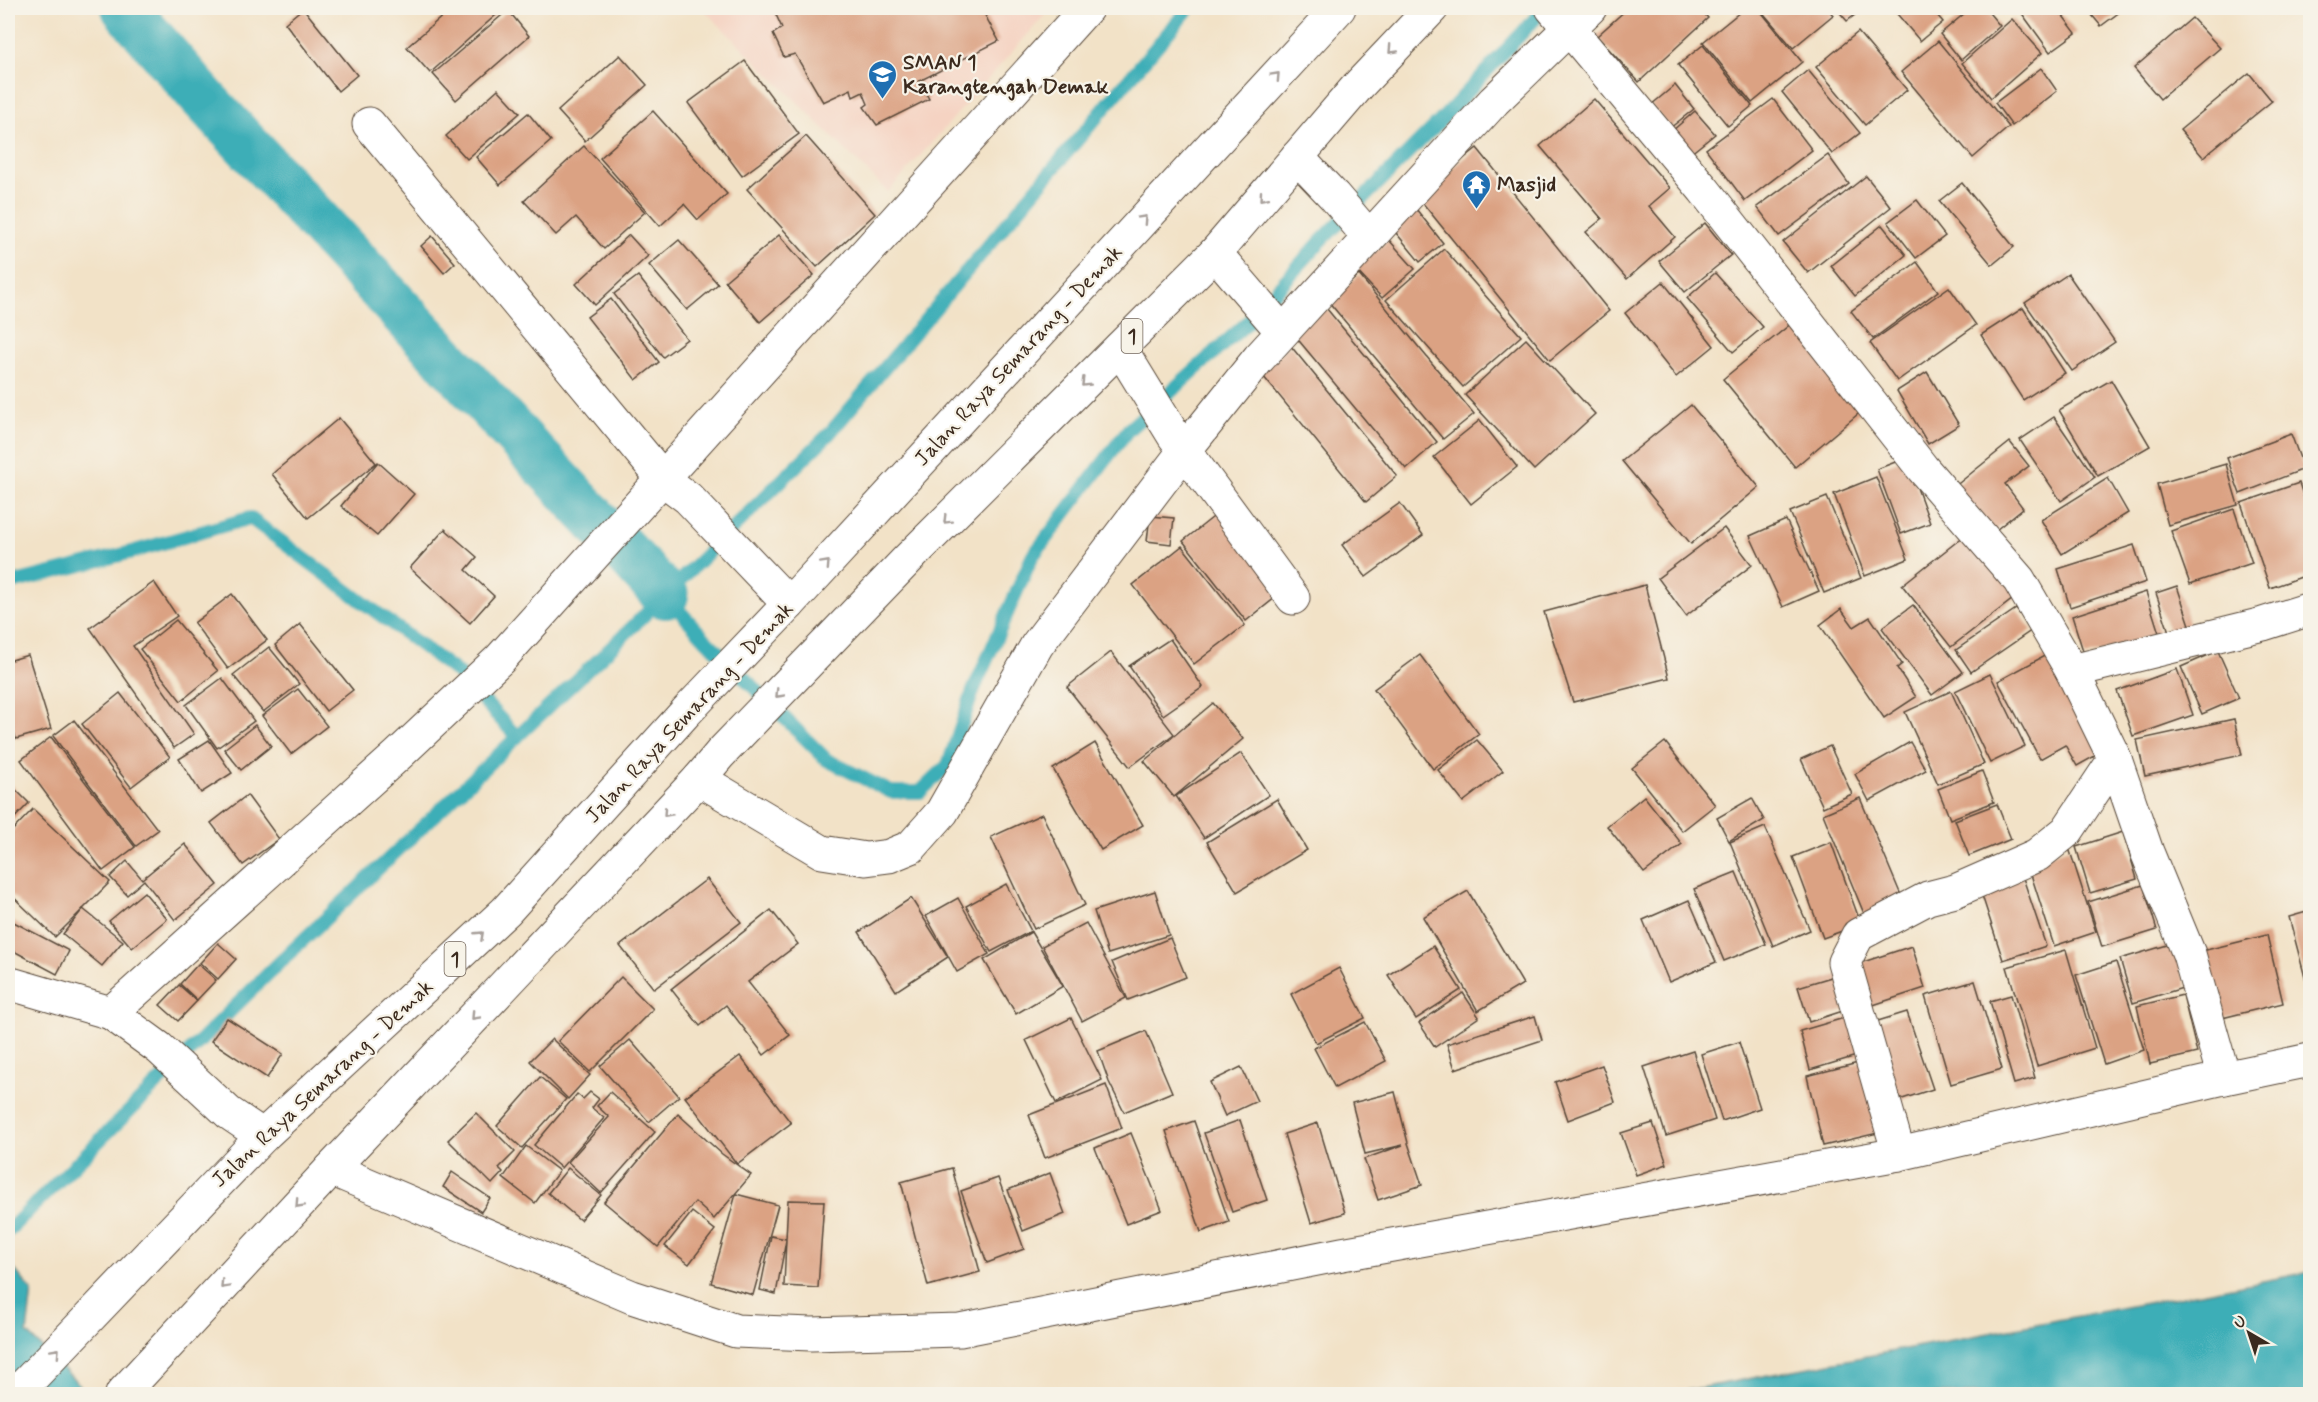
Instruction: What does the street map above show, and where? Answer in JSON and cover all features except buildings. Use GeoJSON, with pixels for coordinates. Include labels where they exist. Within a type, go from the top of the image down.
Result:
{"type":"FeatureCollection","features":[{"type":"Feature","properties":{"kind":"main road"},"geometry":{"type":"LineString","coordinates":[[111,1013],[450,707],[500,659],[626,521],[676,489],[1087,8]]}},
{"type":"Feature","properties":{"kind":"main road","name":"Jalan Raya Semarang - Demak"},"geometry":{"type":"LineString","coordinates":[[16,1395],[208,1191],[263,1136],[506,911],[686,712],[788,605],[1339,8]]}},
{"type":"Feature","properties":{"kind":"main road","name":"1"},"geometry":{"type":"LineString","coordinates":[[122,1395],[720,754],[908,559],[1215,253],[1358,86],[1432,8]]}},
{"type":"Feature","properties":{"kind":"main road"},"geometry":{"type":"LineString","coordinates":[[699,779],[822,852],[866,859],[889,856],[911,847],[942,812],[1037,645],[1179,443],[1277,325],[1363,230],[1494,101],[1569,16],[1923,469],[2019,580],[2072,670],[2115,759],[2147,852],[2189,954],[2224,1078]]}},
{"type":"Feature","properties":{"kind":"main road"},"geometry":{"type":"LineString","coordinates":[[369,124],[676,489],[765,577],[788,605]]}},
{"type":"Feature","properties":{"kind":"main road"},"geometry":{"type":"LineString","coordinates":[[1297,157],[1363,230]]}},
{"type":"Feature","properties":{"kind":"main road"},"geometry":{"type":"LineString","coordinates":[[1215,253],[1277,325]]}},
{"type":"Feature","properties":{"kind":"main road"},"geometry":{"type":"LineString","coordinates":[[1120,348],[1179,443],[1293,598]]}},
{"type":"Feature","properties":{"kind":"main road"},"geometry":{"type":"LineString","coordinates":[[2072,670],[2263,624],[2310,609]]}},
{"type":"Feature","properties":{"kind":"main road"},"geometry":{"type":"LineString","coordinates":[[1899,1154],[1844,962],[1858,935],[1928,898],[1955,891],[2037,855],[2067,831],[2115,759]]}},
{"type":"Feature","properties":{"kind":"main road"},"geometry":{"type":"LineString","coordinates":[[8,983],[111,1013],[159,1048],[229,1113],[263,1136]]}},
{"type":"Feature","properties":{"kind":"main road"},"geometry":{"type":"LineString","coordinates":[[331,1169],[632,1297],[736,1331],[811,1334],[960,1330],[1342,1254],[1899,1154],[2310,1060]]}},
{"type":"Feature","properties":{"kind":"shaded area","name":"SMAN 1 Karangtengah Demak"},"geometry":{"type":"Polygon","coordinates":[[[702,8],[1051,8],[888,192],[702,8]]]}},
{"type":"Feature","properties":{"kind":"water"},"geometry":{"type":"Polygon","coordinates":[[[8,1265],[16,1271],[32,1291],[27,1333],[80,1385],[70,1394],[10,1394],[8,1392],[8,1265]]]}},
{"type":"Feature","properties":{"kind":"water"},"geometry":{"type":"Polygon","coordinates":[[[2310,1272],[2310,1394],[1668,1394],[2310,1272]]]}},
{"type":"Feature","properties":{"kind":"waterway"},"geometry":{"type":"LineString","coordinates":[[125,8],[202,97],[665,595]]}},
{"type":"Feature","properties":{"kind":"waterway"},"geometry":{"type":"LineString","coordinates":[[8,1231],[279,963],[616,643],[829,434],[1189,8]]}},
{"type":"Feature","properties":{"kind":"waterway"},"geometry":{"type":"LineString","coordinates":[[665,595],[706,640],[827,760],[891,792],[920,792],[948,765],[973,691],[1032,557],[1128,430],[1246,324],[1321,241],[1443,118],[1545,8]]}},
{"type":"Feature","properties":{"kind":"waterway"},"geometry":{"type":"LineString","coordinates":[[8,584],[250,518],[458,673],[517,737]]}},
{"type":"Feature","properties":{"kind":"place","name":"SMAN 1 Karangtengah Demak"},"geometry":{"type":"Point","coordinates":[882,100]}},
{"type":"Feature","properties":{"kind":"place","name":"Masjid"},"geometry":{"type":"Point","coordinates":[1476,210]}}]}
